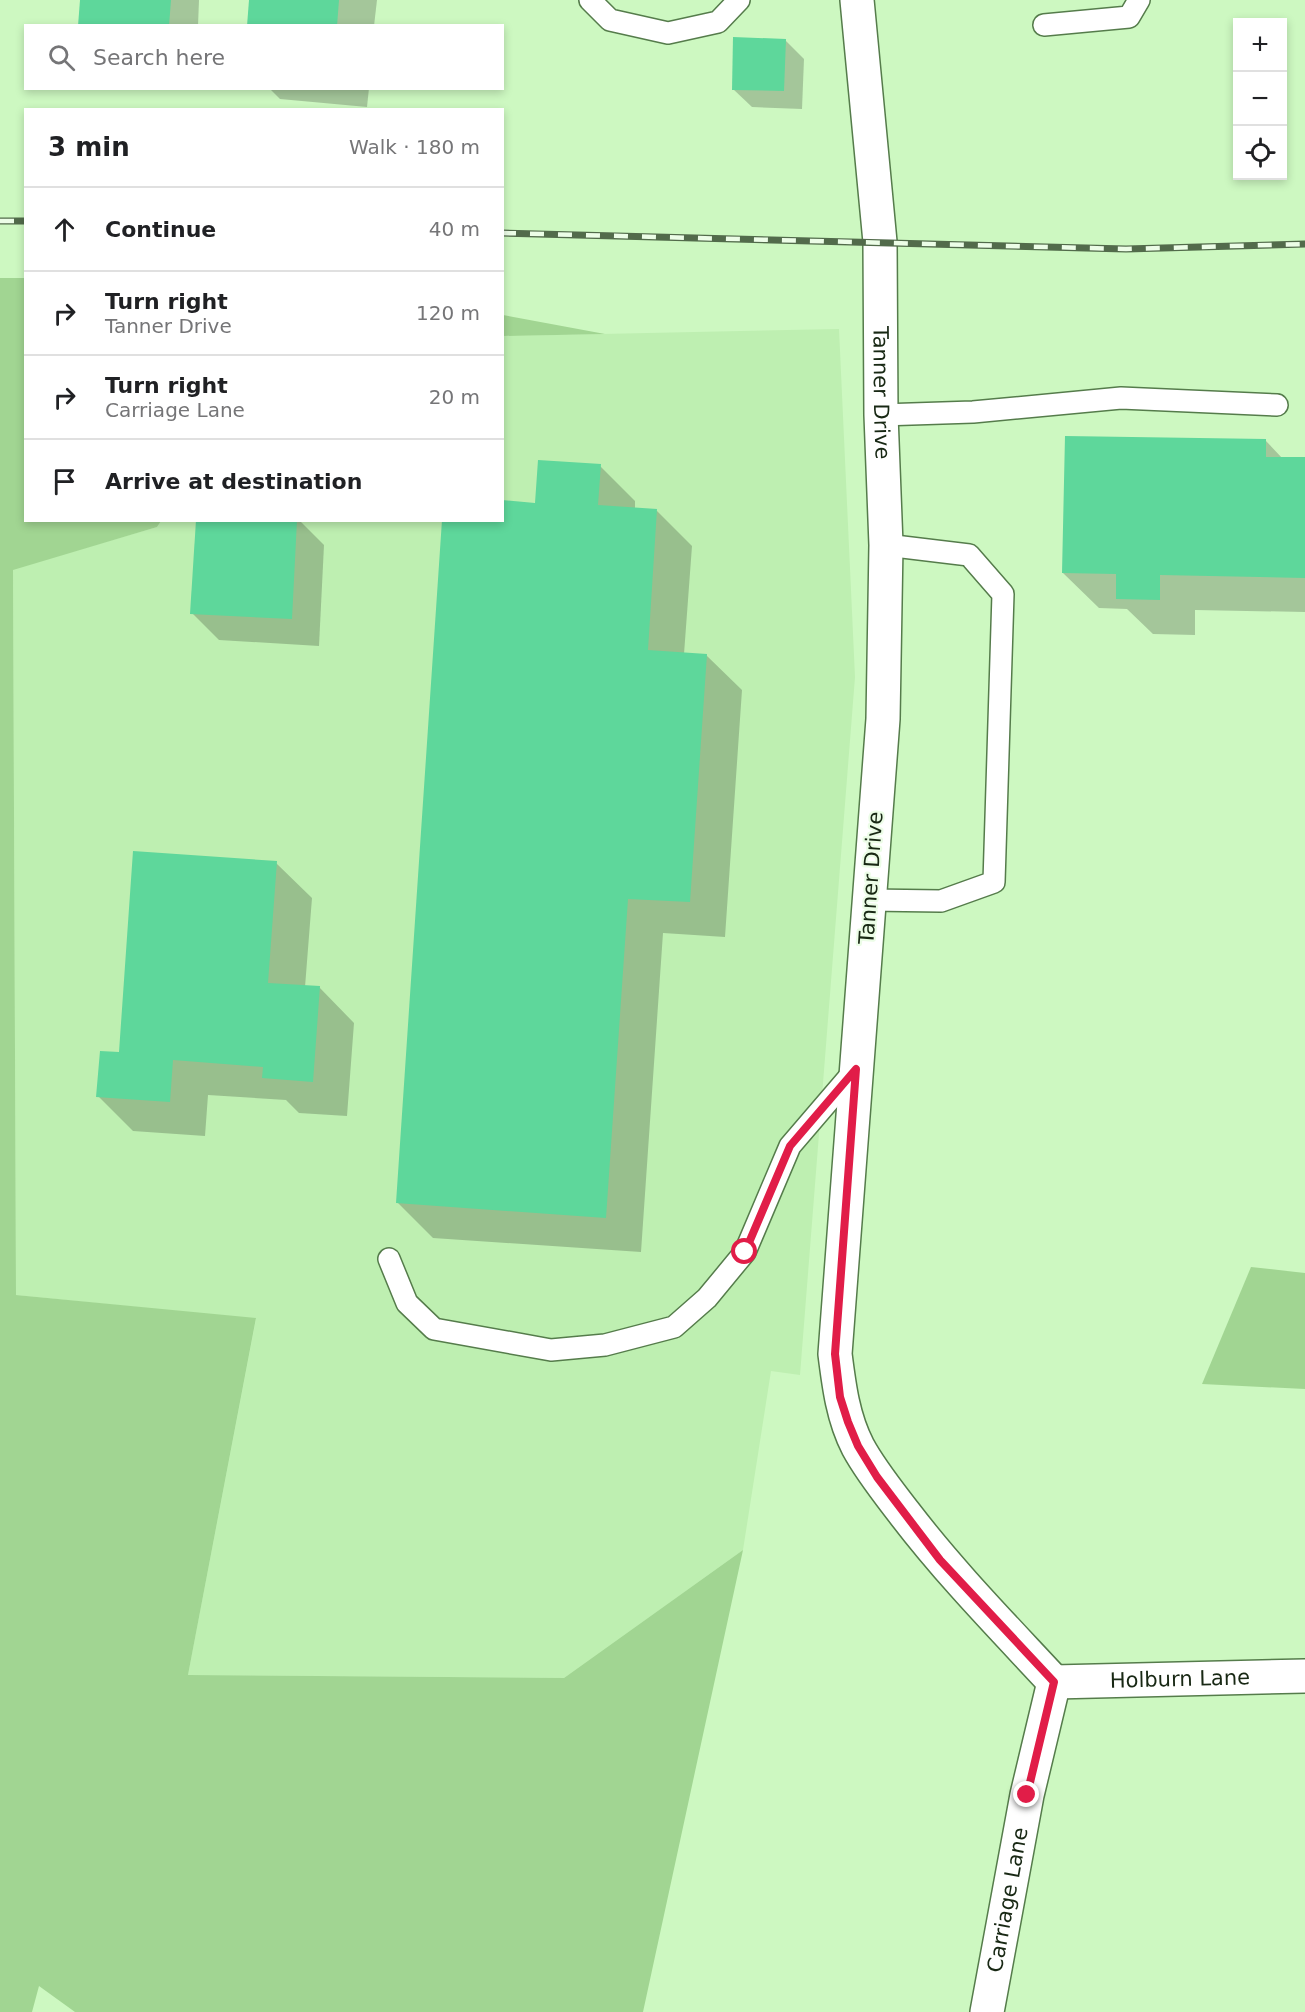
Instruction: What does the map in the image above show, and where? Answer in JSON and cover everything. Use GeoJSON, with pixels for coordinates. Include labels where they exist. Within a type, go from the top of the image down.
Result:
{"type":"FeatureCollection","features":[{"type":"Feature","properties":{"kind":"street","name":"Tanner Drive"},"geometry":{"type":"LineString","coordinates":[[857,0],[880,242],[881,415],[886,545],[883,719],[835,1354],[840,1397],[858,1446],[877,1477],[940,1560],[1054,1682]]}},
{"type":"Feature","properties":{"kind":"street","name":"Holburn Lane"},"geometry":{"type":"LineString","coordinates":[[1054,1682],[1305,1676]]}},
{"type":"Feature","properties":{"kind":"street","name":"Carriage Lane"},"geometry":{"type":"LineString","coordinates":[[987,2012],[1027,1795],[1054,1682]]}},
{"type":"Feature","properties":{"kind":"lane"},"geometry":{"type":"LineString","coordinates":[[590,0],[610,20],[668,33],[718,22],[739,0]]}},
{"type":"Feature","properties":{"kind":"lane"},"geometry":{"type":"LineString","coordinates":[[1044,25],[1130,17],[1139,0]]}},
{"type":"Feature","properties":{"kind":"lane"},"geometry":{"type":"LineString","coordinates":[[881,415],[973,412],[1121,398],[1278,405]]}},
{"type":"Feature","properties":{"kind":"lane"},"geometry":{"type":"LineString","coordinates":[[869,900],[941,901],[994,882],[1003,594],[969,555],[886,545]]}},
{"type":"Feature","properties":{"kind":"lane"},"geometry":{"type":"LineString","coordinates":[[389,1259],[407,1303],[434,1329],[551,1350],[605,1345],[674,1327],[707,1298],[745,1252],[790,1146],[856,1069]]}},
{"type":"Feature","properties":{"kind":"shaded area"},"geometry":{"type":"Polygon","coordinates":[[[0,278],[24,278],[24,522],[160,522],[157,527],[13,570],[16,1295],[256,1318],[188,1675],[564,1678],[743,1550],[643,2012],[75,2012],[39,1986],[32,2012],[0,2012],[0,278]]]}},
{"type":"Feature","properties":{"kind":"shaded area"},"geometry":{"type":"Polygon","coordinates":[[[504,315],[605,334],[504,336],[504,315]]]}},
{"type":"Feature","properties":{"kind":"shaded area"},"geometry":{"type":"Polygon","coordinates":[[[839,329],[855,677],[800,1375],[771,1371],[743,1550],[564,1678],[188,1675],[256,1319],[16,1295],[13,569],[157,527],[160,522],[504,522],[504,336],[839,329]]]}},
{"type":"Feature","properties":{"kind":"shaded area"},"geometry":{"type":"Polygon","coordinates":[[[1251,1267],[1305,1273],[1305,1389],[1202,1384],[1251,1267]]]}},
{"type":"Feature","properties":{"kind":"building"},"geometry":{"type":"Polygon","coordinates":[[[80,0],[171,0],[169,24],[78,24],[80,0]]]}},
{"type":"Feature","properties":{"kind":"building"},"geometry":{"type":"Polygon","coordinates":[[[249,0],[339,0],[337,24],[247,24],[249,0]]]}},
{"type":"Feature","properties":{"kind":"building"},"geometry":{"type":"Polygon","coordinates":[[[733,37],[786,39],[784,91],[732,90],[733,37]]]}},
{"type":"Feature","properties":{"kind":"building"},"geometry":{"type":"Polygon","coordinates":[[[1065,436],[1266,439],[1266,457],[1305,457],[1305,578],[1160,575],[1160,600],[1116,599],[1116,574],[1062,573],[1065,436]]]}},
{"type":"Feature","properties":{"kind":"building"},"geometry":{"type":"Polygon","coordinates":[[[538,460],[601,464],[598,505],[657,509],[648,650],[707,654],[690,902],[628,899],[606,1218],[396,1203],[442,522],[504,522],[504,500],[535,503],[538,460]]]}},
{"type":"Feature","properties":{"kind":"building"},"geometry":{"type":"Polygon","coordinates":[[[196,522],[297,522],[292,619],[190,614],[196,522]]]}},
{"type":"Feature","properties":{"kind":"building"},"geometry":{"type":"Polygon","coordinates":[[[133,851],[277,861],[268,983],[320,986],[313,1082],[262,1078],[263,1067],[173,1060],[170,1102],[96,1097],[100,1051],[119,1052],[133,851]]]}},
{"type":"Feature","properties":{"kind":"railway"},"geometry":{"type":"LineString","coordinates":[[0,221],[24,221]]}},
{"type":"Feature","properties":{"kind":"railway"},"geometry":{"type":"LineString","coordinates":[[504,233],[1126,249],[1305,244]]}},
{"type":"Feature","properties":{"kind":"route"},"geometry":{"type":"LineString","coordinates":[[745,1252],[790,1146],[856,1069],[835,1354],[840,1397],[858,1446],[877,1477],[940,1560],[1054,1682],[1027,1795]]}}]}
